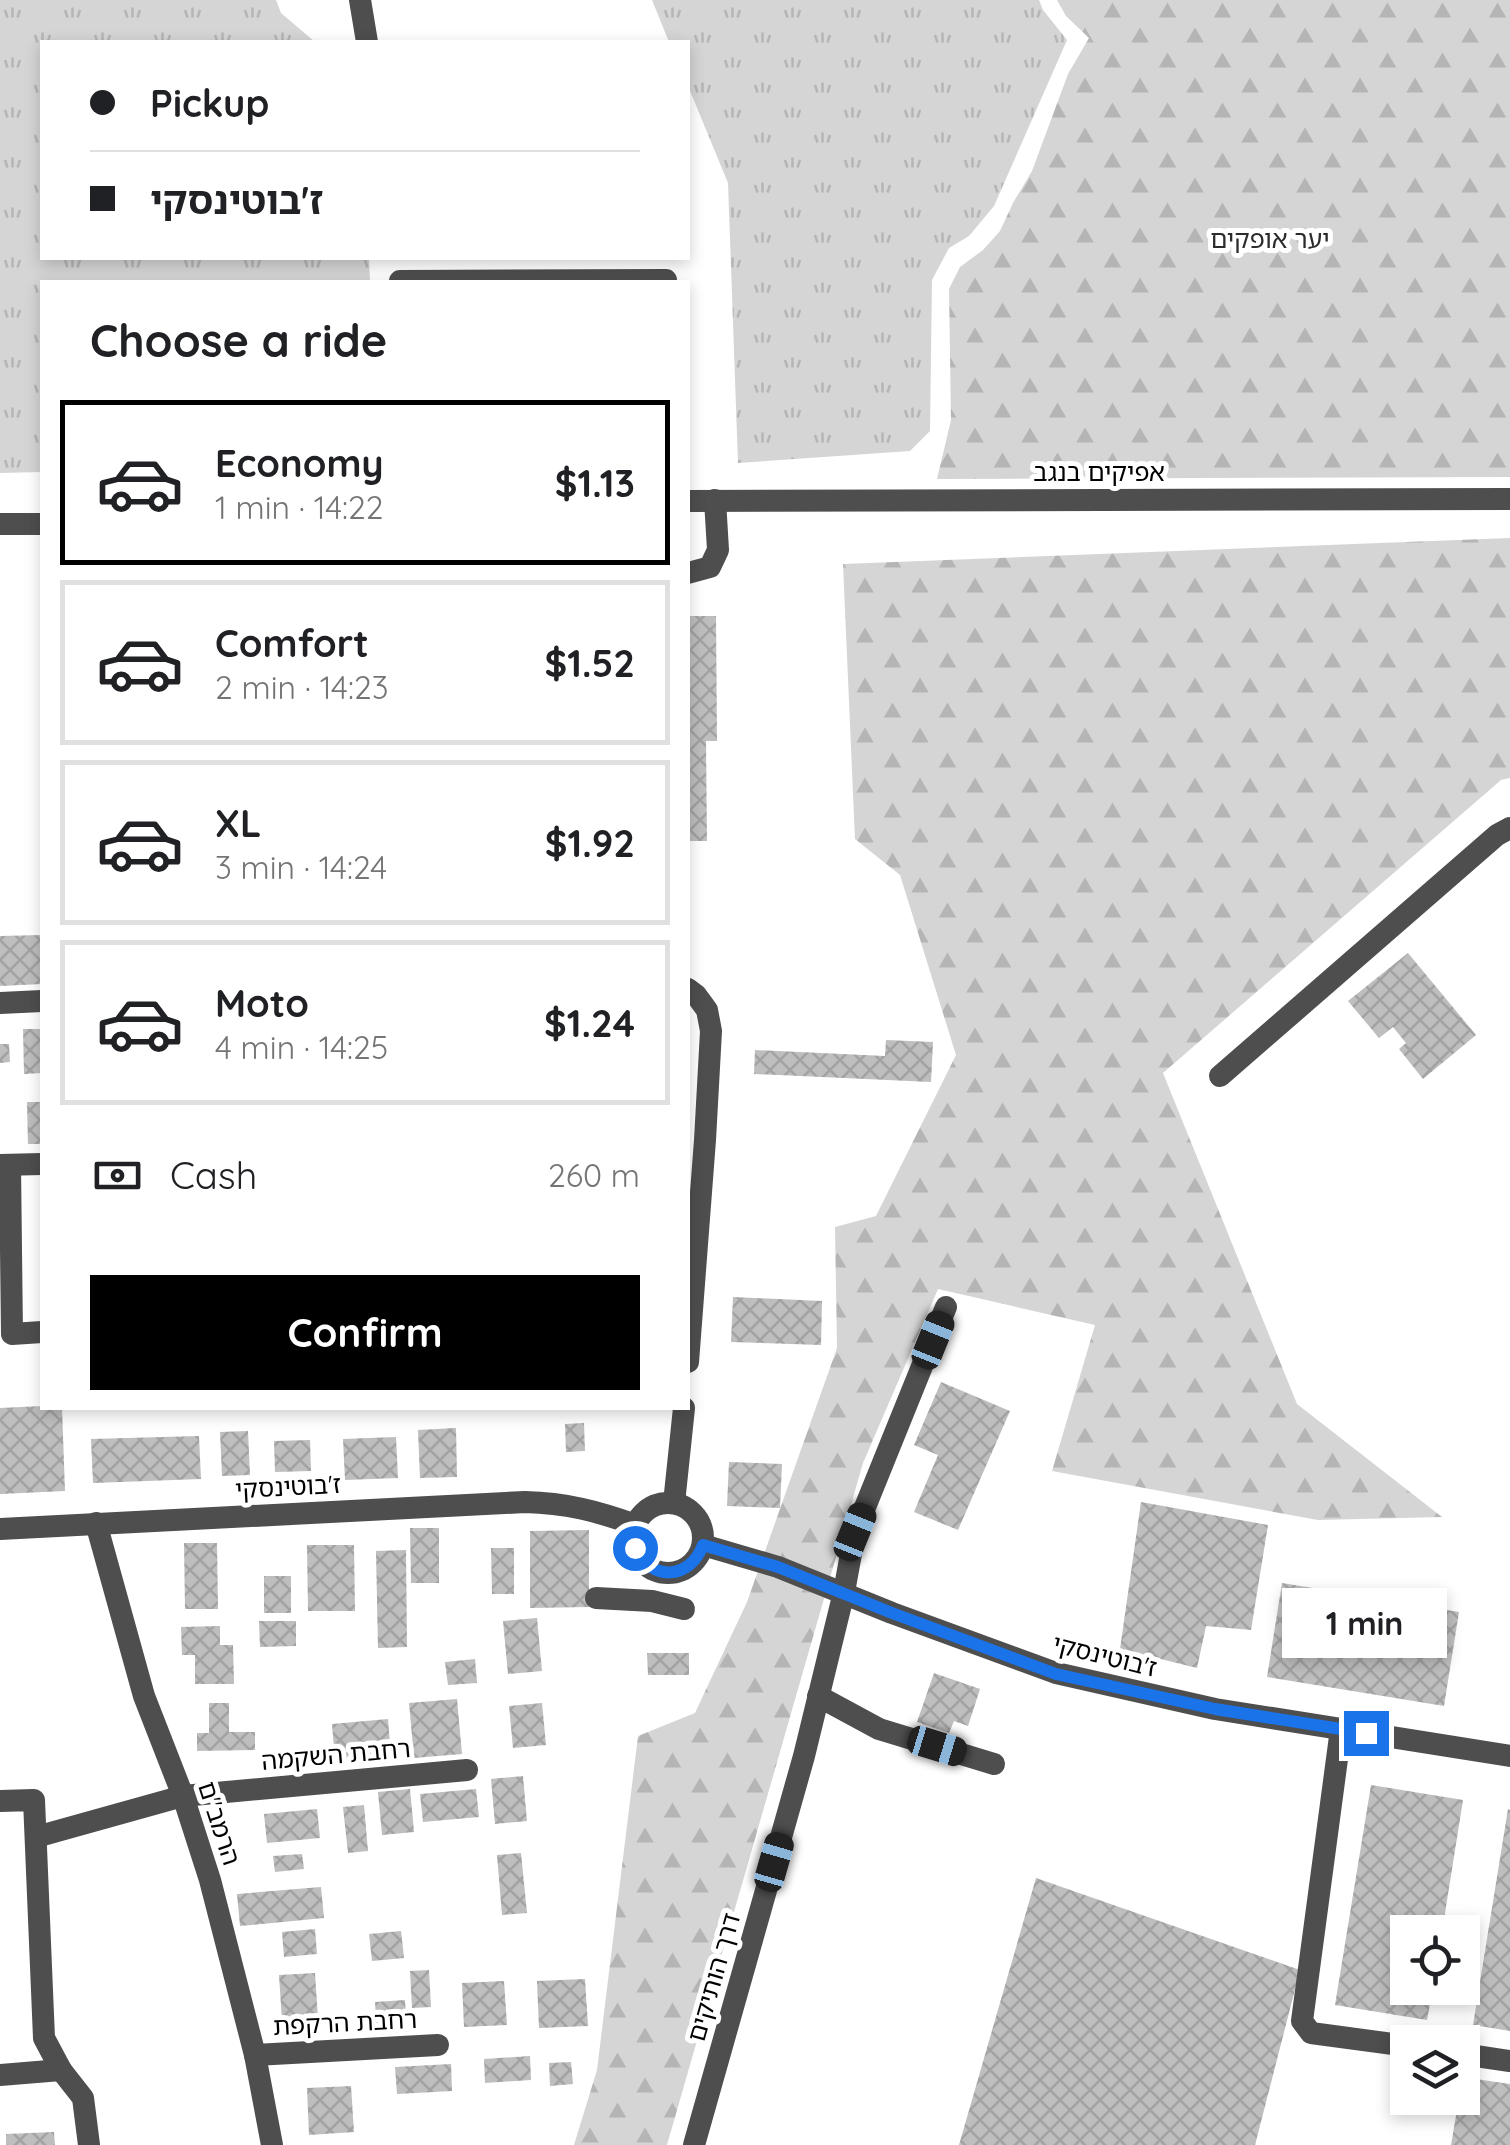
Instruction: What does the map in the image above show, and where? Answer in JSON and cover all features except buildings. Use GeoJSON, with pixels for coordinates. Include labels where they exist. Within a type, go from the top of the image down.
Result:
{"type":"FeatureCollection","features":[{"type":"Feature","properties":{"kind":"street"},"geometry":{"type":"LineString","coordinates":[[360,0],[368,40]]}},
{"type":"Feature","properties":{"kind":"street"},"geometry":{"type":"LineString","coordinates":[[399,274],[666,280]]}},
{"type":"Feature","properties":{"kind":"street","name":"אפיקים בנגב"},"geometry":{"type":"LineString","coordinates":[[690,501],[1510,499]]}},
{"type":"Feature","properties":{"kind":"street"},"geometry":{"type":"LineString","coordinates":[[690,572],[710,567],[718,550],[715,500]]}},
{"type":"Feature","properties":{"kind":"street"},"geometry":{"type":"LineString","coordinates":[[0,524],[40,524]]}},
{"type":"Feature","properties":{"kind":"street"},"geometry":{"type":"LineString","coordinates":[[1220,1076],[1497,834],[1510,828]]}},
{"type":"Feature","properties":{"kind":"street"},"geometry":{"type":"LineString","coordinates":[[690,1306],[696,1140],[710,1031],[707,1010],[692,992]]}},
{"type":"Feature","properties":{"kind":"street"},"geometry":{"type":"LineString","coordinates":[[0,1002],[40,1001]]}},
{"type":"Feature","properties":{"kind":"street"},"geometry":{"type":"LineString","coordinates":[[40,1164],[5,1165],[12,1334],[40,1332]]}},
{"type":"Feature","properties":{"kind":"street","name":"דרך הותיקים"},"geometry":{"type":"LineString","coordinates":[[694,2145],[804,1756],[855,1532],[946,1307]]}},
{"type":"Feature","properties":{"kind":"street"},"geometry":{"type":"LineString","coordinates":[[674,1503],[684,1410]]}},
{"type":"Feature","properties":{"kind":"street","name":"ז'בוטינסקי"},"geometry":{"type":"LineString","coordinates":[[0,1530],[525,1502],[571,1506],[636,1525]]}},
{"type":"Feature","properties":{"kind":"street"},"geometry":{"type":"LineString","coordinates":[[674,1503],[697,1518],[702,1526],[703,1545],[692,1564],[660,1572],[640,1559],[633,1536],[640,1517],[655,1505],[674,1503]]}},
{"type":"Feature","properties":{"kind":"street","name":"הרמב\"ם"},"geometry":{"type":"LineString","coordinates":[[96,1524],[144,1696],[210,1880],[255,2055],[272,2145]]}},
{"type":"Feature","properties":{"kind":"street","name":"ז'בוטינסקי"},"geometry":{"type":"LineString","coordinates":[[703,1545],[778,1567],[1056,1674],[1215,1709],[1510,1756]]}},
{"type":"Feature","properties":{"kind":"street"},"geometry":{"type":"LineString","coordinates":[[652,1601],[660,1572]]}},
{"type":"Feature","properties":{"kind":"street"},"geometry":{"type":"LineString","coordinates":[[596,1598],[652,1601],[684,1610]]}},
{"type":"Feature","properties":{"kind":"street"},"geometry":{"type":"LineString","coordinates":[[818,1696],[879,1728],[994,1764]]}},
{"type":"Feature","properties":{"kind":"street"},"geometry":{"type":"LineString","coordinates":[[1341,1729],[1302,2021],[1311,2033],[1390,2044]]}},
{"type":"Feature","properties":{"kind":"street","name":"רחבת השקמה"},"geometry":{"type":"LineString","coordinates":[[36,1836],[183,1796],[467,1770]]}},
{"type":"Feature","properties":{"kind":"street"},"geometry":{"type":"LineString","coordinates":[[0,1801],[34,1800],[44,2038],[61,2070],[83,2098],[89,2145]]}},
{"type":"Feature","properties":{"kind":"street","name":"רחבת הרקפת"},"geometry":{"type":"LineString","coordinates":[[255,2055],[438,2045]]}},
{"type":"Feature","properties":{"kind":"street"},"geometry":{"type":"LineString","coordinates":[[1480,2056],[1510,2060]]}},
{"type":"Feature","properties":{"kind":"street"},"geometry":{"type":"LineString","coordinates":[[0,2075],[61,2070]]}},
{"type":"Feature","properties":{"kind":"green space"},"geometry":{"type":"Polygon","coordinates":[[[0,0],[276,0],[281,13],[313,40],[40,40],[40,260],[369,260],[370,280],[40,280],[40,472],[0,473],[0,0]]]}},
{"type":"Feature","properties":{"kind":"green space"},"geometry":{"type":"Polygon","coordinates":[[[652,0],[1039,0],[1067,40],[994,206],[969,236],[949,248],[932,280],[930,431],[910,451],[738,463],[728,183],[690,91],[690,40],[668,40],[652,0]]]}},
{"type":"Feature","properties":{"kind":"green space","name":"יער אופקים"},"geometry":{"type":"Polygon","coordinates":[[[1057,0],[1510,0],[1510,477],[937,479],[951,420],[949,289],[960,267],[1000,231],[1032,171],[1068,74],[1089,38],[1066,16],[1057,0]]]}},
{"type":"Feature","properties":{"kind":"green space"},"geometry":{"type":"Polygon","coordinates":[[[1510,538],[1510,778],[1501,780],[1163,1073],[1297,1404],[1442,1517],[1318,1520],[1052,1471],[1095,1325],[938,1289],[863,1463],[667,2145],[574,2145],[597,2070],[638,1736],[695,1713],[747,1602],[837,1348],[835,1227],[876,1216],[956,1055],[900,875],[855,839],[843,564],[1510,538]]]}},
{"type":"Feature","properties":{"kind":"route"},"geometry":{"type":"LineString","coordinates":[[635,1548],[649,1567],[671,1572],[692,1564],[703,1545],[778,1567],[1056,1674],[1215,1709],[1366,1733]]}}]}
